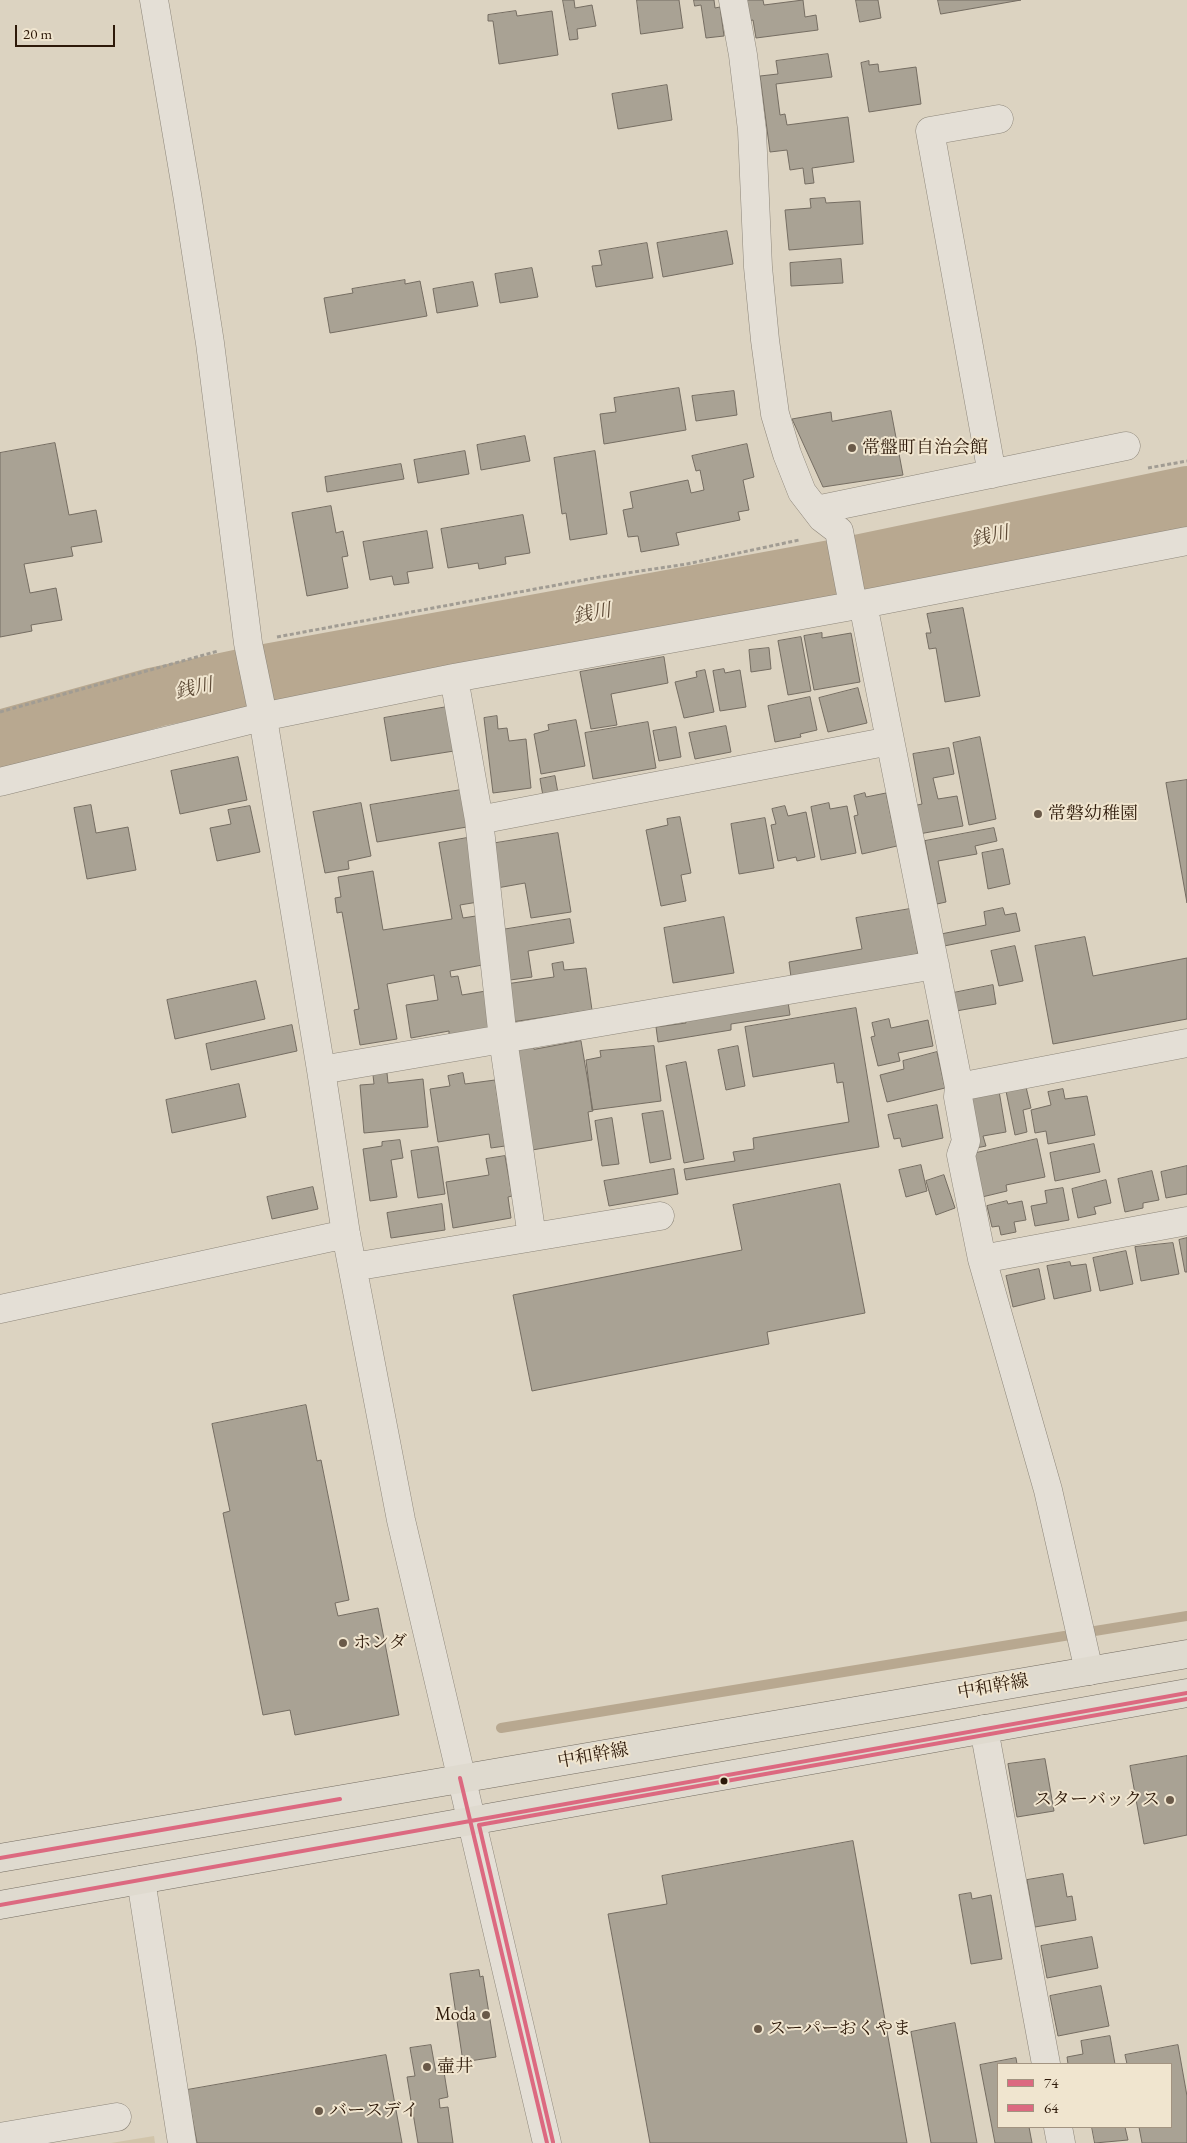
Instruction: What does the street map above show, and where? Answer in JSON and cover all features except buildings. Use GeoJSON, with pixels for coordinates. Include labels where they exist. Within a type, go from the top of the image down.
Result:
{"type":"FeatureCollection","features":[{"type":"Feature","properties":{"kind":"main road","name":"中和幹線"},"geometry":{"type":"LineString","coordinates":[[0,1858],[1187,1654]]}},
{"type":"Feature","properties":{"kind":"main road"},"geometry":{"type":"LineString","coordinates":[[0,1905],[1187,1693]]}},
{"type":"Feature","properties":{"kind":"street"},"geometry":{"type":"LineString","coordinates":[[154,0],[210,343],[249,646],[322,1070],[346,1234],[401,1520],[460,1778],[548,2143]]}},
{"type":"Feature","properties":{"kind":"street"},"geometry":{"type":"LineString","coordinates":[[733,0],[743,55],[752,130],[758,267],[765,340],[776,414],[787,454],[802,492],[840,537],[856,600],[890,741],[959,1087],[958,1097],[966,1141],[961,1154],[982,1259],[1048,1490],[1089,1671]]}},
{"type":"Feature","properties":{"kind":"street"},"geometry":{"type":"LineString","coordinates":[[992,474],[930,131],[999,119]]}},
{"type":"Feature","properties":{"kind":"street"},"geometry":{"type":"LineString","coordinates":[[816,510],[1126,446]]}},
{"type":"Feature","properties":{"kind":"street"},"geometry":{"type":"LineString","coordinates":[[0,782],[261,712],[454,678],[856,600],[1187,541]]}},
{"type":"Feature","properties":{"kind":"street"},"geometry":{"type":"LineString","coordinates":[[454,678],[479,820],[503,1039],[532,1237]]}},
{"type":"Feature","properties":{"kind":"street"},"geometry":{"type":"LineString","coordinates":[[479,820],[890,741]]}},
{"type":"Feature","properties":{"kind":"street"},"geometry":{"type":"LineString","coordinates":[[322,1070],[935,965]]}},
{"type":"Feature","properties":{"kind":"street"},"geometry":{"type":"LineString","coordinates":[[959,1087],[1187,1043]]}},
{"type":"Feature","properties":{"kind":"street"},"geometry":{"type":"LineString","coordinates":[[353,1267],[660,1216]]}},
{"type":"Feature","properties":{"kind":"street"},"geometry":{"type":"LineString","coordinates":[[982,1259],[1187,1221]]}},
{"type":"Feature","properties":{"kind":"street"},"geometry":{"type":"LineString","coordinates":[[0,1309],[346,1234]]}},
{"type":"Feature","properties":{"kind":"street"},"geometry":{"type":"LineString","coordinates":[[984,1729],[1046,2063]]}},
{"type":"Feature","properties":{"kind":"street"},"geometry":{"type":"LineString","coordinates":[[141,1880],[182,2143]]}},
{"type":"Feature","properties":{"kind":"street"},"geometry":{"type":"LineString","coordinates":[[0,2137],[118,2118]]}},
{"type":"Feature","properties":{"kind":"street"},"geometry":{"type":"LineString","coordinates":[[1058,2128],[1061,2143]]}},
{"type":"Feature","properties":{"kind":"path"},"geometry":{"type":"LineString","coordinates":[[0,712],[249,646],[600,577],[840,537]]}},
{"type":"Feature","properties":{"kind":"shaded area"},"geometry":{"type":"Polygon","coordinates":[[[154,2136],[155,2143],[111,2143],[154,2136]]]}},
{"type":"Feature","properties":{"kind":"waterway","name":"銭川"},"geometry":{"type":"LineString","coordinates":[[0,740],[156,697],[255,676],[837,569],[1187,496]]}},
{"type":"Feature","properties":{"kind":"waterway"},"geometry":{"type":"LineString","coordinates":[[501,1728],[1187,1616]]}},
{"type":"Feature","properties":{"kind":"transit line","name":"74"},"geometry":{"type":"LineString","coordinates":[[0,1905],[1187,1693]]}},
{"type":"Feature","properties":{"kind":"transit line","name":"64"},"geometry":{"type":"LineString","coordinates":[[553,2142],[479,1825],[1187,1699]]}},
{"type":"Feature","properties":{"kind":"transit line","name":"74"},"geometry":{"type":"LineString","coordinates":[[460,1778],[547,2143]]}},
{"type":"Feature","properties":{"kind":"transit line","name":"74"},"geometry":{"type":"LineString","coordinates":[[0,1858],[340,1799]]}},
{"type":"Feature","properties":{"kind":"place","name":"常盤町自治会館"},"geometry":{"type":"Point","coordinates":[852,448]}},
{"type":"Feature","properties":{"kind":"place","name":"常磐幼稚園"},"geometry":{"type":"Point","coordinates":[1038,814]}},
{"type":"Feature","properties":{"kind":"place","name":"ホンダ"},"geometry":{"type":"Point","coordinates":[343,1643]}},
{"type":"Feature","properties":{"kind":"place","name":"スターバックス"},"geometry":{"type":"Point","coordinates":[1170,1800]}},
{"type":"Feature","properties":{"kind":"place","name":"Moda"},"geometry":{"type":"Point","coordinates":[486,2015]}},
{"type":"Feature","properties":{"kind":"place","name":"スーパーおくやま"},"geometry":{"type":"Point","coordinates":[758,2029]}},
{"type":"Feature","properties":{"kind":"place","name":"壷井"},"geometry":{"type":"Point","coordinates":[427,2067]}},
{"type":"Feature","properties":{"kind":"place","name":"バースデイ"},"geometry":{"type":"Point","coordinates":[319,2111]}}]}
